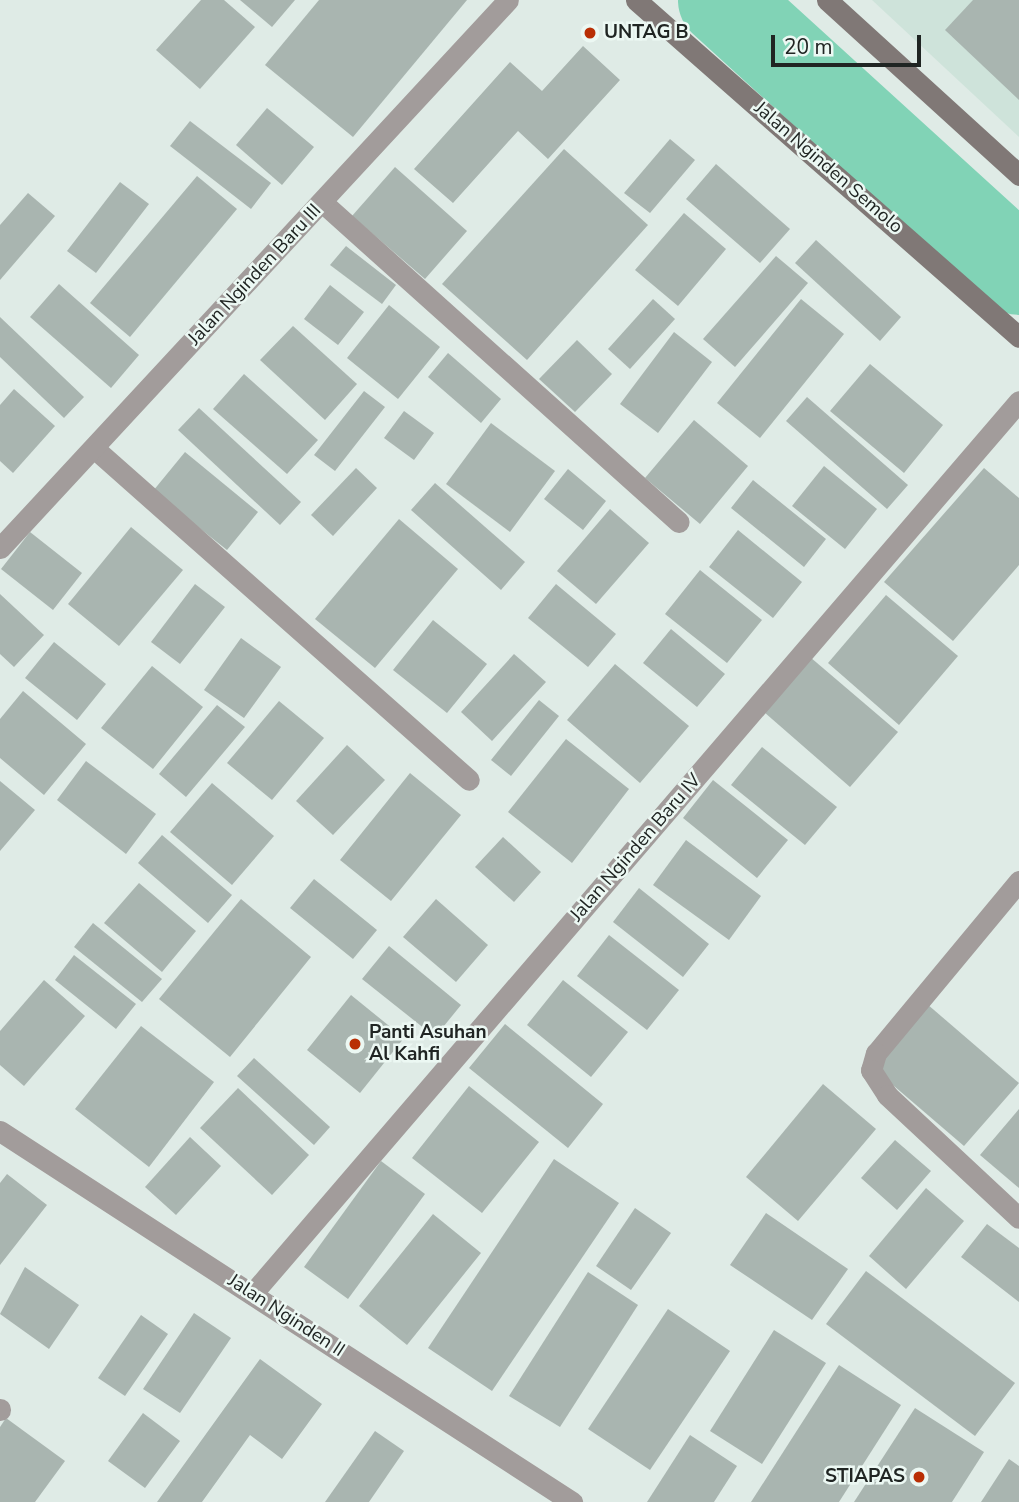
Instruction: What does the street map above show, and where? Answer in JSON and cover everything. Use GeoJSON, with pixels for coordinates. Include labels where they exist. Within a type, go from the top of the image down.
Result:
{"type":"FeatureCollection","features":[{"type":"Feature","properties":{"kind":"main road","name":"Jalan Nginden Semolo"},"geometry":{"type":"LineString","coordinates":[[636,0],[1019,337]]}},
{"type":"Feature","properties":{"kind":"main road"},"geometry":{"type":"LineString","coordinates":[[827,0],[1019,175]]}},
{"type":"Feature","properties":{"kind":"street","name":"Jalan Nginden Baru III"},"geometry":{"type":"LineString","coordinates":[[0,548],[95,449],[509,0]]}},
{"type":"Feature","properties":{"kind":"street"},"geometry":{"type":"LineString","coordinates":[[322,202],[679,522]]}},
{"type":"Feature","properties":{"kind":"street","name":"Jalan Nginden Baru IV"},"geometry":{"type":"LineString","coordinates":[[252,1294],[1019,401]]}},
{"type":"Feature","properties":{"kind":"street"},"geometry":{"type":"LineString","coordinates":[[95,449],[468,780]]}},
{"type":"Feature","properties":{"kind":"street"},"geometry":{"type":"LineString","coordinates":[[1019,881],[876,1053],[871,1070],[887,1095],[1019,1218]]}},
{"type":"Feature","properties":{"kind":"street","name":"Jalan Nginden II"},"geometry":{"type":"LineString","coordinates":[[0,1130],[572,1502]]}},
{"type":"Feature","properties":{"kind":"shaded area"},"geometry":{"type":"Polygon","coordinates":[[[872,0],[1019,0],[1019,137],[872,0]]]}},
{"type":"Feature","properties":{"kind":"building"},"geometry":{"type":"Polygon","coordinates":[[[201,0],[224,0],[255,27],[200,89],[156,50],[201,0]]]}},
{"type":"Feature","properties":{"kind":"building"},"geometry":{"type":"Polygon","coordinates":[[[240,0],[295,0],[272,27],[240,0]]]}},
{"type":"Feature","properties":{"kind":"building"},"geometry":{"type":"Polygon","coordinates":[[[319,0],[467,0],[353,137],[265,65],[319,0]]]}},
{"type":"Feature","properties":{"kind":"building"},"geometry":{"type":"Polygon","coordinates":[[[973,0],[1019,0],[1019,100],[945,30],[973,0]]]}},
{"type":"Feature","properties":{"kind":"building"},"geometry":{"type":"Polygon","coordinates":[[[583,46],[620,80],[548,159],[518,131],[453,203],[414,169],[510,62],[542,91],[583,46]]]}},
{"type":"Feature","properties":{"kind":"building"},"geometry":{"type":"Polygon","coordinates":[[[267,108],[314,147],[282,185],[236,145],[267,108]]]}},
{"type":"Feature","properties":{"kind":"building"},"geometry":{"type":"Polygon","coordinates":[[[190,121],[271,183],[251,209],[170,146],[190,121]]]}},
{"type":"Feature","properties":{"kind":"building"},"geometry":{"type":"Polygon","coordinates":[[[670,139],[695,160],[650,213],[624,193],[670,139]]]}},
{"type":"Feature","properties":{"kind":"building"},"geometry":{"type":"Polygon","coordinates":[[[564,149],[648,225],[527,360],[442,284],[564,149]]]}},
{"type":"Feature","properties":{"kind":"building"},"geometry":{"type":"Polygon","coordinates":[[[716,164],[790,229],[760,263],[686,199],[716,164]]]}},
{"type":"Feature","properties":{"kind":"building"},"geometry":{"type":"Polygon","coordinates":[[[395,167],[467,231],[425,279],[352,216],[395,167]]]}},
{"type":"Feature","properties":{"kind":"building"},"geometry":{"type":"Polygon","coordinates":[[[197,176],[237,209],[130,337],[90,303],[197,176]]]}},
{"type":"Feature","properties":{"kind":"building"},"geometry":{"type":"Polygon","coordinates":[[[120,182],[149,204],[96,273],[67,251],[120,182]]]}},
{"type":"Feature","properties":{"kind":"building"},"geometry":{"type":"Polygon","coordinates":[[[28,193],[55,216],[0,280],[0,225],[28,193]]]}},
{"type":"Feature","properties":{"kind":"building"},"geometry":{"type":"Polygon","coordinates":[[[684,213],[726,249],[678,306],[635,270],[684,213]]]}},
{"type":"Feature","properties":{"kind":"building"},"geometry":{"type":"Polygon","coordinates":[[[816,240],[901,317],[880,341],[795,263],[816,240]]]}},
{"type":"Feature","properties":{"kind":"building"},"geometry":{"type":"Polygon","coordinates":[[[346,246],[396,285],[382,304],[330,265],[346,246]]]}},
{"type":"Feature","properties":{"kind":"building"},"geometry":{"type":"Polygon","coordinates":[[[776,256],[808,283],[735,367],[703,339],[776,256]]]}},
{"type":"Feature","properties":{"kind":"building"},"geometry":{"type":"Polygon","coordinates":[[[59,284],[139,355],[111,388],[30,317],[59,284]]]}},
{"type":"Feature","properties":{"kind":"building"},"geometry":{"type":"Polygon","coordinates":[[[330,285],[364,312],[338,345],[304,319],[330,285]]]}},
{"type":"Feature","properties":{"kind":"building"},"geometry":{"type":"Polygon","coordinates":[[[653,299],[675,319],[630,369],[608,349],[653,299]]]}},
{"type":"Feature","properties":{"kind":"building"},"geometry":{"type":"Polygon","coordinates":[[[801,299],[844,334],[760,438],[717,403],[801,299]]]}},
{"type":"Feature","properties":{"kind":"building"},"geometry":{"type":"Polygon","coordinates":[[[389,305],[440,347],[398,399],[347,358],[389,305]]]}},
{"type":"Feature","properties":{"kind":"building"},"geometry":{"type":"Polygon","coordinates":[[[0,317],[84,397],[64,418],[0,357],[0,317]]]}},
{"type":"Feature","properties":{"kind":"building"},"geometry":{"type":"Polygon","coordinates":[[[293,326],[357,384],[325,420],[260,360],[293,326]]]}},
{"type":"Feature","properties":{"kind":"building"},"geometry":{"type":"Polygon","coordinates":[[[674,332],[712,362],[658,433],[620,404],[674,332]]]}},
{"type":"Feature","properties":{"kind":"building"},"geometry":{"type":"Polygon","coordinates":[[[577,340],[612,374],[575,412],[539,379],[577,340]]]}},
{"type":"Feature","properties":{"kind":"building"},"geometry":{"type":"Polygon","coordinates":[[[448,353],[501,399],[481,423],[428,377],[448,353]]]}},
{"type":"Feature","properties":{"kind":"building"},"geometry":{"type":"Polygon","coordinates":[[[870,364],[943,425],[904,473],[830,411],[870,364]]]}},
{"type":"Feature","properties":{"kind":"building"},"geometry":{"type":"Polygon","coordinates":[[[244,374],[318,440],[287,474],[213,409],[244,374]]]}},
{"type":"Feature","properties":{"kind":"building"},"geometry":{"type":"Polygon","coordinates":[[[14,389],[55,426],[13,473],[0,461],[0,405],[14,389]]]}},
{"type":"Feature","properties":{"kind":"building"},"geometry":{"type":"Polygon","coordinates":[[[364,391],[385,407],[335,471],[314,455],[364,391]]]}},
{"type":"Feature","properties":{"kind":"building"},"geometry":{"type":"Polygon","coordinates":[[[807,397],[908,485],[887,509],[786,421],[807,397]]]}},
{"type":"Feature","properties":{"kind":"building"},"geometry":{"type":"Polygon","coordinates":[[[199,408],[301,502],[280,525],[178,430],[199,408]]]}},
{"type":"Feature","properties":{"kind":"building"},"geometry":{"type":"Polygon","coordinates":[[[404,411],[434,433],[414,460],[384,438],[404,411]]]}},
{"type":"Feature","properties":{"kind":"building"},"geometry":{"type":"Polygon","coordinates":[[[694,420],[748,466],[700,524],[645,478],[694,420]]]}},
{"type":"Feature","properties":{"kind":"building"},"geometry":{"type":"Polygon","coordinates":[[[491,423],[555,471],[510,532],[446,484],[491,423]]]}},
{"type":"Feature","properties":{"kind":"building"},"geometry":{"type":"Polygon","coordinates":[[[185,452],[258,512],[227,550],[153,491],[185,452]]]}},
{"type":"Feature","properties":{"kind":"building"},"geometry":{"type":"Polygon","coordinates":[[[824,466],[877,509],[845,549],[792,506],[824,466]]]}},
{"type":"Feature","properties":{"kind":"building"},"geometry":{"type":"Polygon","coordinates":[[[356,468],[377,488],[333,536],[311,515],[356,468]]]}},
{"type":"Feature","properties":{"kind":"building"},"geometry":{"type":"Polygon","coordinates":[[[984,468],[1019,498],[1019,565],[953,641],[884,582],[984,468]]]}},
{"type":"Feature","properties":{"kind":"building"},"geometry":{"type":"Polygon","coordinates":[[[568,469],[606,501],[583,530],[544,499],[568,469]]]}},
{"type":"Feature","properties":{"kind":"building"},"geometry":{"type":"Polygon","coordinates":[[[753,480],[826,539],[804,567],[731,508],[753,480]]]}},
{"type":"Feature","properties":{"kind":"building"},"geometry":{"type":"Polygon","coordinates":[[[435,483],[525,562],[501,590],[411,510],[435,483]]]}},
{"type":"Feature","properties":{"kind":"building"},"geometry":{"type":"Polygon","coordinates":[[[610,509],[649,543],[596,604],[557,571],[610,509]]]}},
{"type":"Feature","properties":{"kind":"building"},"geometry":{"type":"Polygon","coordinates":[[[399,519],[458,569],[375,668],[315,619],[399,519]]]}},
{"type":"Feature","properties":{"kind":"building"},"geometry":{"type":"Polygon","coordinates":[[[131,527],[183,570],[119,646],[68,604],[131,527]]]}},
{"type":"Feature","properties":{"kind":"building"},"geometry":{"type":"Polygon","coordinates":[[[738,530],[802,582],[773,618],[709,567],[738,530]]]}},
{"type":"Feature","properties":{"kind":"building"},"geometry":{"type":"Polygon","coordinates":[[[30,532],[82,573],[53,610],[1,569],[30,532]]]}},
{"type":"Feature","properties":{"kind":"building"},"geometry":{"type":"Polygon","coordinates":[[[700,570],[762,620],[727,663],[665,614],[700,570]]]}},
{"type":"Feature","properties":{"kind":"building"},"geometry":{"type":"Polygon","coordinates":[[[195,584],[225,607],[180,664],[151,642],[195,584]]]}},
{"type":"Feature","properties":{"kind":"building"},"geometry":{"type":"Polygon","coordinates":[[[556,584],[616,634],[588,667],[528,618],[556,584]]]}},
{"type":"Feature","properties":{"kind":"building"},"geometry":{"type":"Polygon","coordinates":[[[0,594],[44,635],[14,667],[0,654],[0,594]]]}},
{"type":"Feature","properties":{"kind":"building"},"geometry":{"type":"Polygon","coordinates":[[[886,595],[958,656],[899,725],[828,663],[886,595]]]}},
{"type":"Feature","properties":{"kind":"building"},"geometry":{"type":"Polygon","coordinates":[[[433,620],[487,664],[447,713],[393,670],[433,620]]]}},
{"type":"Feature","properties":{"kind":"building"},"geometry":{"type":"Polygon","coordinates":[[[671,629],[725,674],[697,707],[643,663],[671,629]]]}},
{"type":"Feature","properties":{"kind":"building"},"geometry":{"type":"Polygon","coordinates":[[[241,638],[281,667],[244,718],[204,690],[241,638]]]}},
{"type":"Feature","properties":{"kind":"building"},"geometry":{"type":"Polygon","coordinates":[[[54,642],[106,684],[77,720],[25,678],[54,642]]]}},
{"type":"Feature","properties":{"kind":"building"},"geometry":{"type":"Polygon","coordinates":[[[514,654],[546,682],[492,741],[461,712],[514,654]]]}},
{"type":"Feature","properties":{"kind":"building"},"geometry":{"type":"Polygon","coordinates":[[[810,657],[898,732],[850,787],[764,712],[810,657]]]}},
{"type":"Feature","properties":{"kind":"building"},"geometry":{"type":"Polygon","coordinates":[[[615,664],[689,726],[640,783],[567,720],[615,664]]]}},
{"type":"Feature","properties":{"kind":"building"},"geometry":{"type":"Polygon","coordinates":[[[152,666],[203,707],[153,769],[101,728],[152,666]]]}},
{"type":"Feature","properties":{"kind":"building"},"geometry":{"type":"Polygon","coordinates":[[[23,691],[86,744],[44,795],[0,758],[0,719],[23,691]]]}},
{"type":"Feature","properties":{"kind":"building"},"geometry":{"type":"Polygon","coordinates":[[[539,700],[559,716],[511,776],[491,760],[539,700]]]}},
{"type":"Feature","properties":{"kind":"building"},"geometry":{"type":"Polygon","coordinates":[[[279,701],[324,738],[272,800],[227,763],[279,701]]]}},
{"type":"Feature","properties":{"kind":"building"},"geometry":{"type":"Polygon","coordinates":[[[217,705],[245,727],[186,797],[159,774],[217,705]]]}},
{"type":"Feature","properties":{"kind":"building"},"geometry":{"type":"Polygon","coordinates":[[[566,739],[629,789],[572,863],[508,812],[566,739]]]}},
{"type":"Feature","properties":{"kind":"building"},"geometry":{"type":"Polygon","coordinates":[[[347,745],[385,780],[333,835],[296,801],[347,745]]]}},
{"type":"Feature","properties":{"kind":"building"},"geometry":{"type":"Polygon","coordinates":[[[762,747],[837,807],[805,845],[731,785],[762,747]]]}},
{"type":"Feature","properties":{"kind":"building"},"geometry":{"type":"Polygon","coordinates":[[[86,761],[156,814],[126,854],[57,800],[86,761]]]}},
{"type":"Feature","properties":{"kind":"building"},"geometry":{"type":"Polygon","coordinates":[[[410,773],[461,815],[391,901],[340,860],[410,773]]]}},
{"type":"Feature","properties":{"kind":"building"},"geometry":{"type":"Polygon","coordinates":[[[713,780],[788,840],[757,878],[683,818],[713,780]]]}},
{"type":"Feature","properties":{"kind":"building"},"geometry":{"type":"Polygon","coordinates":[[[0,781],[35,810],[0,851],[0,781]]]}},
{"type":"Feature","properties":{"kind":"building"},"geometry":{"type":"Polygon","coordinates":[[[212,783],[274,836],[232,885],[170,832],[212,783]]]}},
{"type":"Feature","properties":{"kind":"building"},"geometry":{"type":"Polygon","coordinates":[[[162,835],[232,895],[208,923],[138,863],[162,835]]]}},
{"type":"Feature","properties":{"kind":"building"},"geometry":{"type":"Polygon","coordinates":[[[503,837],[541,872],[514,902],[475,867],[503,837]]]}},
{"type":"Feature","properties":{"kind":"building"},"geometry":{"type":"Polygon","coordinates":[[[686,840],[761,896],[729,940],[653,885],[686,840]]]}},
{"type":"Feature","properties":{"kind":"building"},"geometry":{"type":"Polygon","coordinates":[[[314,879],[377,930],[353,959],[290,908],[314,879]]]}},
{"type":"Feature","properties":{"kind":"building"},"geometry":{"type":"Polygon","coordinates":[[[139,883],[196,931],[162,972],[104,923],[139,883]]]}},
{"type":"Feature","properties":{"kind":"building"},"geometry":{"type":"Polygon","coordinates":[[[639,888],[709,944],[683,977],[613,922],[639,888]]]}},
{"type":"Feature","properties":{"kind":"building"},"geometry":{"type":"Polygon","coordinates":[[[241,899],[311,957],[230,1057],[159,999],[241,899]]]}},
{"type":"Feature","properties":{"kind":"building"},"geometry":{"type":"Polygon","coordinates":[[[436,899],[488,945],[456,982],[403,937],[436,899]]]}},
{"type":"Feature","properties":{"kind":"building"},"geometry":{"type":"Polygon","coordinates":[[[93,923],[162,979],[142,1002],[74,947],[93,923]]]}},
{"type":"Feature","properties":{"kind":"building"},"geometry":{"type":"Polygon","coordinates":[[[609,935],[679,990],[647,1030],[577,976],[609,935]]]}},
{"type":"Feature","properties":{"kind":"building"},"geometry":{"type":"Polygon","coordinates":[[[389,946],[461,1005],[435,1037],[362,979],[389,946]]]}},
{"type":"Feature","properties":{"kind":"building"},"geometry":{"type":"Polygon","coordinates":[[[74,955],[136,1004],[116,1029],[55,980],[74,955]]]}},
{"type":"Feature","properties":{"kind":"building"},"geometry":{"type":"Polygon","coordinates":[[[44,980],[85,1016],[24,1086],[0,1065],[0,1031],[44,980]]]}},
{"type":"Feature","properties":{"kind":"building"},"geometry":{"type":"Polygon","coordinates":[[[563,980],[628,1032],[591,1077],[527,1025],[563,980]]]}},
{"type":"Feature","properties":{"kind":"building","name":"Panti Asuhan Al Kahfi"},"geometry":{"type":"Polygon","coordinates":[[[351,995],[404,1038],[360,1093],[307,1050],[351,995]]]}},
{"type":"Feature","properties":{"kind":"building"},"geometry":{"type":"Polygon","coordinates":[[[927,1004],[1019,1083],[964,1146],[873,1068],[927,1004]]]}},
{"type":"Feature","properties":{"kind":"building"},"geometry":{"type":"Polygon","coordinates":[[[505,1024],[603,1104],[568,1148],[469,1068],[505,1024]]]}},
{"type":"Feature","properties":{"kind":"building"},"geometry":{"type":"Polygon","coordinates":[[[141,1026],[214,1082],[149,1167],[75,1109],[141,1026]]]}},
{"type":"Feature","properties":{"kind":"building"},"geometry":{"type":"Polygon","coordinates":[[[254,1058],[330,1127],[314,1145],[237,1076],[254,1058]]]}},
{"type":"Feature","properties":{"kind":"building"},"geometry":{"type":"Polygon","coordinates":[[[823,1084],[876,1129],[798,1221],[746,1177],[823,1084]]]}},
{"type":"Feature","properties":{"kind":"building"},"geometry":{"type":"Polygon","coordinates":[[[469,1086],[539,1142],[482,1213],[412,1158],[469,1086]]]}},
{"type":"Feature","properties":{"kind":"building"},"geometry":{"type":"Polygon","coordinates":[[[238,1088],[309,1155],[272,1195],[200,1128],[238,1088]]]}},
{"type":"Feature","properties":{"kind":"building"},"geometry":{"type":"Polygon","coordinates":[[[1019,1109],[1019,1188],[980,1155],[1019,1109]]]}},
{"type":"Feature","properties":{"kind":"building"},"geometry":{"type":"Polygon","coordinates":[[[190,1137],[221,1166],[176,1215],[145,1187],[190,1137]]]}},
{"type":"Feature","properties":{"kind":"building"},"geometry":{"type":"Polygon","coordinates":[[[895,1140],[931,1171],[897,1210],[861,1178],[895,1140]]]}},
{"type":"Feature","properties":{"kind":"building"},"geometry":{"type":"Polygon","coordinates":[[[554,1159],[619,1203],[492,1391],[428,1348],[554,1159]]]}},
{"type":"Feature","properties":{"kind":"building"},"geometry":{"type":"Polygon","coordinates":[[[381,1161],[425,1194],[348,1299],[304,1267],[381,1161]]]}},
{"type":"Feature","properties":{"kind":"building"},"geometry":{"type":"Polygon","coordinates":[[[7,1174],[47,1205],[0,1265],[0,1183],[7,1174]]]}},
{"type":"Feature","properties":{"kind":"building"},"geometry":{"type":"Polygon","coordinates":[[[926,1188],[964,1221],[906,1289],[869,1256],[926,1188]]]}},
{"type":"Feature","properties":{"kind":"building"},"geometry":{"type":"Polygon","coordinates":[[[635,1208],[671,1233],[631,1290],[596,1266],[635,1208]]]}},
{"type":"Feature","properties":{"kind":"building"},"geometry":{"type":"Polygon","coordinates":[[[766,1213],[848,1269],[812,1320],[730,1265],[766,1213]]]}},
{"type":"Feature","properties":{"kind":"building"},"geometry":{"type":"Polygon","coordinates":[[[433,1214],[481,1253],[407,1345],[359,1306],[433,1214]]]}},
{"type":"Feature","properties":{"kind":"building"},"geometry":{"type":"Polygon","coordinates":[[[987,1224],[1019,1248],[1019,1302],[961,1257],[987,1224]]]}},
{"type":"Feature","properties":{"kind":"building"},"geometry":{"type":"Polygon","coordinates":[[[25,1267],[79,1305],[49,1349],[0,1314],[25,1267]]]}},
{"type":"Feature","properties":{"kind":"building"},"geometry":{"type":"Polygon","coordinates":[[[866,1271],[1015,1383],[975,1436],[826,1324],[866,1271]]]}},
{"type":"Feature","properties":{"kind":"building"},"geometry":{"type":"Polygon","coordinates":[[[588,1272],[638,1305],[560,1427],[509,1396],[588,1272]]]}},
{"type":"Feature","properties":{"kind":"building"},"geometry":{"type":"Polygon","coordinates":[[[668,1309],[730,1351],[650,1470],[588,1429],[668,1309]]]}},
{"type":"Feature","properties":{"kind":"building"},"geometry":{"type":"Polygon","coordinates":[[[194,1313],[231,1338],[180,1413],[143,1389],[194,1313]]]}},
{"type":"Feature","properties":{"kind":"building"},"geometry":{"type":"Polygon","coordinates":[[[141,1315],[168,1334],[125,1396],[98,1378],[141,1315]]]}},
{"type":"Feature","properties":{"kind":"building"},"geometry":{"type":"Polygon","coordinates":[[[774,1330],[826,1363],[762,1464],[710,1431],[774,1330]]]}},
{"type":"Feature","properties":{"kind":"building"},"geometry":{"type":"Polygon","coordinates":[[[260,1359],[322,1404],[282,1459],[250,1435],[202,1502],[157,1502],[260,1359]]]}},
{"type":"Feature","properties":{"kind":"building"},"geometry":{"type":"Polygon","coordinates":[[[839,1365],[901,1405],[839,1502],[751,1502],[839,1365]]]}},
{"type":"Feature","properties":{"kind":"building","name":"STIAPAS"},"geometry":{"type":"Polygon","coordinates":[[[915,1408],[984,1452],[952,1502],[854,1502],[915,1408]]]}},
{"type":"Feature","properties":{"kind":"building"},"geometry":{"type":"Polygon","coordinates":[[[143,1413],[180,1441],[145,1488],[108,1461],[143,1413]]]}},
{"type":"Feature","properties":{"kind":"building"},"geometry":{"type":"Polygon","coordinates":[[[6,1418],[65,1461],[35,1502],[0,1502],[0,1427],[6,1418]]]}},
{"type":"Feature","properties":{"kind":"building"},"geometry":{"type":"Polygon","coordinates":[[[375,1431],[404,1451],[369,1502],[325,1502],[375,1431]]]}},
{"type":"Feature","properties":{"kind":"building"},"geometry":{"type":"Polygon","coordinates":[[[690,1435],[737,1466],[714,1502],[647,1502],[690,1435]]]}},
{"type":"Feature","properties":{"kind":"building"},"geometry":{"type":"Polygon","coordinates":[[[1009,1459],[1019,1466],[1019,1502],[981,1502],[1009,1459]]]}},
{"type":"Feature","properties":{"kind":"waterway"},"geometry":{"type":"LineString","coordinates":[[722,0],[1019,270]]}},
{"type":"Feature","properties":{"kind":"place","name":"UNTAG B"},"geometry":{"type":"Point","coordinates":[590,33]}},
{"type":"Feature","properties":{"kind":"place","name":"Panti Asuhan Al Kahfi"},"geometry":{"type":"Point","coordinates":[355,1044]}},
{"type":"Feature","properties":{"kind":"place","name":"STIAPAS"},"geometry":{"type":"Point","coordinates":[919,1477]}}]}
